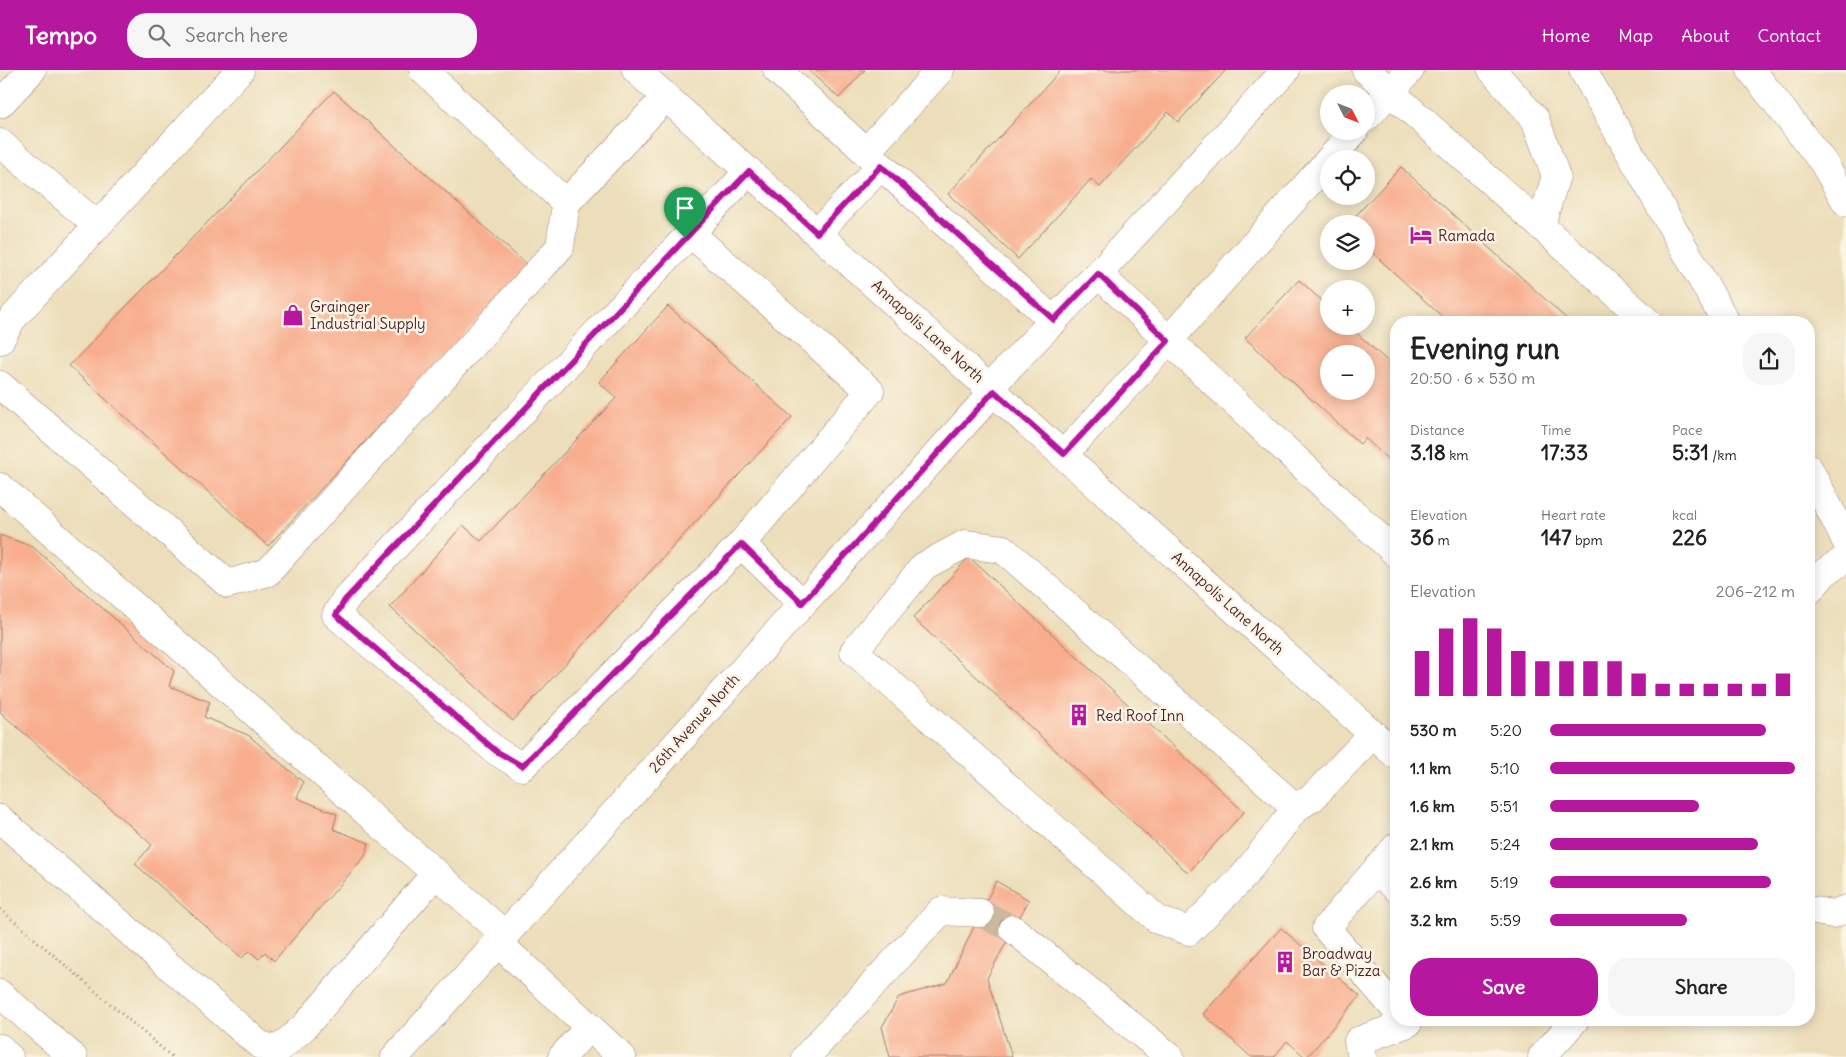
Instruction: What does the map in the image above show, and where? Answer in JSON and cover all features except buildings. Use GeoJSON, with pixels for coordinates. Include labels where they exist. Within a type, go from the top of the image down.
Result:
{"type":"FeatureCollection","features":[{"type":"Feature","properties":{"kind":"main road"},"geometry":{"type":"LineString","coordinates":[[0,104],[32,70]]}},
{"type":"Feature","properties":{"kind":"main road"},"geometry":{"type":"LineString","coordinates":[[0,340],[12,318],[240,70]]}},
{"type":"Feature","properties":{"kind":"main road"},"geometry":{"type":"LineString","coordinates":[[423,70],[566,203]]}},
{"type":"Feature","properties":{"kind":"main road","name":"Annapolis Lane North"},"geometry":{"type":"LineString","coordinates":[[636,70],[1390,750]]}},
{"type":"Feature","properties":{"kind":"main road"},"geometry":{"type":"LineString","coordinates":[[777,70],[873,159],[1054,320]]}},
{"type":"Feature","properties":{"kind":"main road"},"geometry":{"type":"LineString","coordinates":[[817,233],[940,70]]}},
{"type":"Feature","properties":{"kind":"main road","name":"26th Avenue North"},"geometry":{"type":"LineString","coordinates":[[395,1057],[1054,320],[1286,70]]}},
{"type":"Feature","properties":{"kind":"main road"},"geometry":{"type":"LineString","coordinates":[[1366,70],[1641,316]]}},
{"type":"Feature","properties":{"kind":"main road"},"geometry":{"type":"LineString","coordinates":[[1375,108],[1410,70]]}},
{"type":"Feature","properties":{"kind":"main road"},"geometry":{"type":"LineString","coordinates":[[1492,70],[1535,119],[1556,176],[1541,225]]}},
{"type":"Feature","properties":{"kind":"main road"},"geometry":{"type":"LineString","coordinates":[[1583,70],[1723,316]]}},
{"type":"Feature","properties":{"kind":"main road"},"geometry":{"type":"LineString","coordinates":[[1751,70],[1823,162],[1846,202]]}},
{"type":"Feature","properties":{"kind":"main road"},"geometry":{"type":"LineString","coordinates":[[0,385],[228,584],[268,572],[560,247],[566,203],[666,97]]}},
{"type":"Feature","properties":{"kind":"main road"},"geometry":{"type":"LineString","coordinates":[[1337,150],[1346,140]]}},
{"type":"Feature","properties":{"kind":"main road"},"geometry":{"type":"LineString","coordinates":[[0,143],[97,225]]}},
{"type":"Feature","properties":{"kind":"main road"},"geometry":{"type":"LineString","coordinates":[[1064,454],[1168,341],[1320,169]]}},
{"type":"Feature","properties":{"kind":"main road"},"geometry":{"type":"LineString","coordinates":[[690,232],[870,391],[741,544],[522,766],[496,751],[336,615],[345,600],[690,232],[749,171]]}},
{"type":"Feature","properties":{"kind":"main road"},"geometry":{"type":"LineString","coordinates":[[1098,274],[1390,547]]}},
{"type":"Feature","properties":{"kind":"main road"},"geometry":{"type":"LineString","coordinates":[[1815,481],[1846,541]]}},
{"type":"Feature","properties":{"kind":"main road"},"geometry":{"type":"LineString","coordinates":[[0,486],[436,873],[589,1027],[622,1057]]}},
{"type":"Feature","properties":{"kind":"main road"},"geometry":{"type":"LineString","coordinates":[[741,544],[802,603]]}},
{"type":"Feature","properties":{"kind":"main road"},"geometry":{"type":"LineString","coordinates":[[1296,808],[1003,549],[965,544],[924,566],[854,651],[1158,920],[1190,931],[1242,877],[1296,808],[1312,798],[1373,734]]}},
{"type":"Feature","properties":{"kind":"main road"},"geometry":{"type":"LineString","coordinates":[[1815,583],[1825,572],[1846,559]]}},
{"type":"Feature","properties":{"kind":"main road"},"geometry":{"type":"LineString","coordinates":[[0,818],[260,1045],[278,1050],[305,1026],[436,873]]}},
{"type":"Feature","properties":{"kind":"main road"},"geometry":{"type":"LineString","coordinates":[[1390,854],[1326,928],[1390,999]]}},
{"type":"Feature","properties":{"kind":"main road"},"geometry":{"type":"LineString","coordinates":[[1376,870],[1390,883]]}},
{"type":"Feature","properties":{"kind":"main road"},"geometry":{"type":"LineString","coordinates":[[1815,911],[1833,914],[1846,909]]}},
{"type":"Feature","properties":{"kind":"main road"},"geometry":{"type":"LineString","coordinates":[[806,1057],[941,910],[980,912]]}},
{"type":"Feature","properties":{"kind":"main road"},"geometry":{"type":"LineString","coordinates":[[1013,929],[1170,1057]]}},
{"type":"Feature","properties":{"kind":"main road"},"geometry":{"type":"LineString","coordinates":[[0,994],[72,1057]]}},
{"type":"Feature","properties":{"kind":"main road"},"geometry":{"type":"LineString","coordinates":[[1362,1057],[1358,1042],[1391,1026]]}},
{"type":"Feature","properties":{"kind":"main road"},"geometry":{"type":"LineString","coordinates":[[1542,1057],[1570,1026]]}},
{"type":"Feature","properties":{"kind":"main road"},"geometry":{"type":"LineString","coordinates":[[562,1057],[589,1027]]}},
{"type":"Feature","properties":{"kind":"main road"},"geometry":{"type":"LineString","coordinates":[[0,1048],[9,1057]]}},
{"type":"Feature","properties":{"kind":"path"},"geometry":{"type":"LineString","coordinates":[[0,908],[172,1057]]}},
{"type":"Feature","properties":{"kind":"tunnel"},"geometry":{"type":"LineString","coordinates":[[980,913],[1013,929]]}},
{"type":"Feature","properties":{"kind":"place","name":"Ramada"},"geometry":{"type":"Point","coordinates":[1421,235]}},
{"type":"Feature","properties":{"kind":"place","name":"Grainger Industrial Supply"},"geometry":{"type":"Point","coordinates":[293,315]}},
{"type":"Feature","properties":{"kind":"place","name":"Red Roof Inn"},"geometry":{"type":"Point","coordinates":[1079,715]}},
{"type":"Feature","properties":{"kind":"place","name":"Broadway Bar & Pizza"},"geometry":{"type":"Point","coordinates":[1285,962]}},
{"type":"Feature","properties":{"kind":"route"},"geometry":{"type":"LineString","coordinates":[[881,166],[1054,320],[1098,274],[1168,341],[1064,454],[994,391],[802,603],[741,544],[522,766],[496,751],[336,615],[345,600],[685,238],[749,171],[817,233],[881,166]]}}]}
